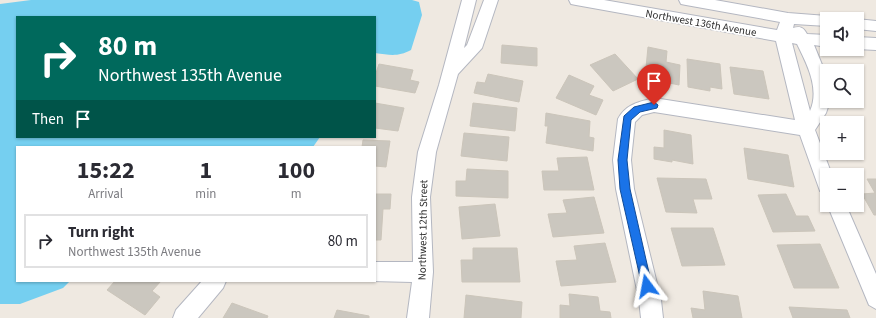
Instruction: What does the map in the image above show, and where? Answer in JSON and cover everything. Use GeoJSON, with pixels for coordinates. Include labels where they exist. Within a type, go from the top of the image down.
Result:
{"type":"FeatureCollection","features":[{"type":"Feature","properties":{"kind":"street","name":"Northwest 12th Street"},"geometry":{"type":"LineString","coordinates":[[418,318],[423,272],[421,197],[427,152],[447,85],[469,0]]}},
{"type":"Feature","properties":{"kind":"street"},"geometry":{"type":"LineString","coordinates":[[449,73],[474,48],[492,0]]}},
{"type":"Feature","properties":{"kind":"street","name":"Northwest 136th Avenue"},"geometry":{"type":"LineString","coordinates":[[576,0],[784,37],[820,41]]}},
{"type":"Feature","properties":{"kind":"street","name":"Northwest 136th Avenue"},"geometry":{"type":"LineString","coordinates":[[686,0],[788,18],[820,20]]}},
{"type":"Feature","properties":{"kind":"street"},"geometry":{"type":"LineString","coordinates":[[788,18],[784,37],[806,129],[821,168]]}},
{"type":"Feature","properties":{"kind":"street"},"geometry":{"type":"LineString","coordinates":[[788,18],[804,40],[819,75],[822,95],[818,114],[806,129]]}},
{"type":"Feature","properties":{"kind":"street"},"geometry":{"type":"LineString","coordinates":[[864,25],[876,26]]}},
{"type":"Feature","properties":{"kind":"street"},"geometry":{"type":"LineString","coordinates":[[864,43],[876,44]]}},
{"type":"Feature","properties":{"kind":"street"},"geometry":{"type":"LineString","coordinates":[[652,318],[650,300],[625,189],[623,167],[627,119],[637,109],[654,105],[806,129]]}},
{"type":"Feature","properties":{"kind":"street"},"geometry":{"type":"LineString","coordinates":[[839,212],[876,298]]}},
{"type":"Feature","properties":{"kind":"street"},"geometry":{"type":"LineString","coordinates":[[376,272],[423,272]]}},
{"type":"Feature","properties":{"kind":"street"},"geometry":{"type":"LineString","coordinates":[[184,318],[215,282]]}},
{"type":"Feature","properties":{"kind":"water"},"geometry":{"type":"Polygon","coordinates":[[[31,0],[412,0],[419,2],[422,15],[411,50],[402,54],[394,55],[376,53],[376,16],[16,16],[16,138],[319,138],[314,146],[16,146],[16,282],[69,282],[63,288],[20,304],[0,304],[0,4],[31,0]]]}},
{"type":"Feature","properties":{"kind":"building"},"geometry":{"type":"Polygon","coordinates":[[[502,45],[537,48],[537,66],[501,63],[502,45]]]}},
{"type":"Feature","properties":{"kind":"building"},"geometry":{"type":"Polygon","coordinates":[[[648,47],[667,51],[666,62],[680,65],[679,85],[645,78],[648,47]]]}},
{"type":"Feature","properties":{"kind":"building"},"geometry":{"type":"Polygon","coordinates":[[[615,54],[638,79],[613,91],[590,65],[615,54]]]}},
{"type":"Feature","properties":{"kind":"building"},"geometry":{"type":"Polygon","coordinates":[[[687,59],[720,64],[722,89],[710,87],[710,91],[688,87],[687,59]]]}},
{"type":"Feature","properties":{"kind":"building"},"geometry":{"type":"Polygon","coordinates":[[[379,64],[413,70],[410,80],[419,82],[415,93],[376,86],[376,73],[379,64]]]}},
{"type":"Feature","properties":{"kind":"building"},"geometry":{"type":"Polygon","coordinates":[[[730,67],[763,71],[769,99],[734,94],[730,67]]]}},
{"type":"Feature","properties":{"kind":"building"},"geometry":{"type":"Polygon","coordinates":[[[488,74],[523,81],[519,102],[474,93],[477,82],[485,83],[488,74]]]}},
{"type":"Feature","properties":{"kind":"building"},"geometry":{"type":"Polygon","coordinates":[[[569,75],[594,86],[589,95],[603,100],[596,115],[556,98],[569,75]]]}},
{"type":"Feature","properties":{"kind":"building"},"geometry":{"type":"Polygon","coordinates":[[[376,103],[404,108],[398,131],[376,128],[376,103]]]}},
{"type":"Feature","properties":{"kind":"building"},"geometry":{"type":"Polygon","coordinates":[[[473,103],[517,108],[515,131],[470,126],[473,103]]]}},
{"type":"Feature","properties":{"kind":"building"},"geometry":{"type":"Polygon","coordinates":[[[546,113],[590,121],[589,137],[594,138],[593,151],[546,143],[548,126],[545,126],[546,113]]]}},
{"type":"Feature","properties":{"kind":"building"},"geometry":{"type":"Polygon","coordinates":[[[664,130],[691,135],[693,164],[672,160],[672,162],[654,159],[654,147],[664,148],[664,130]]]}},
{"type":"Feature","properties":{"kind":"building"},"geometry":{"type":"Polygon","coordinates":[[[464,133],[509,137],[507,161],[461,156],[464,133]]]}},
{"type":"Feature","properties":{"kind":"building"},"geometry":{"type":"Polygon","coordinates":[[[363,140],[390,141],[386,167],[376,166],[376,146],[362,146],[363,140]]]}},
{"type":"Feature","properties":{"kind":"building"},"geometry":{"type":"Polygon","coordinates":[[[744,148],[788,155],[794,187],[748,179],[744,148]]]}},
{"type":"Feature","properties":{"kind":"building"},"geometry":{"type":"Polygon","coordinates":[[[587,157],[594,190],[544,190],[542,171],[559,171],[557,158],[587,157]]]}},
{"type":"Feature","properties":{"kind":"building"},"geometry":{"type":"Polygon","coordinates":[[[467,169],[508,171],[508,198],[456,196],[456,181],[466,181],[467,169]]]}},
{"type":"Feature","properties":{"kind":"building"},"geometry":{"type":"Polygon","coordinates":[[[657,178],[706,179],[712,199],[693,199],[697,213],[666,212],[657,178]]]}},
{"type":"Feature","properties":{"kind":"building"},"geometry":{"type":"Polygon","coordinates":[[[867,179],[876,179],[876,215],[874,215],[864,198],[864,194],[875,193],[867,179]]]}},
{"type":"Feature","properties":{"kind":"building"},"geometry":{"type":"Polygon","coordinates":[[[376,194],[391,194],[390,209],[383,209],[381,240],[376,240],[376,194]]]}},
{"type":"Feature","properties":{"kind":"building"},"geometry":{"type":"Polygon","coordinates":[[[786,194],[796,216],[808,216],[815,231],[773,232],[758,195],[786,194]]]}},
{"type":"Feature","properties":{"kind":"building"},"geometry":{"type":"Polygon","coordinates":[[[594,197],[604,233],[553,237],[548,214],[567,213],[563,200],[594,197]]]}},
{"type":"Feature","properties":{"kind":"building"},"geometry":{"type":"Polygon","coordinates":[[[495,204],[500,236],[462,239],[459,207],[495,204]]]}},
{"type":"Feature","properties":{"kind":"building"},"geometry":{"type":"Polygon","coordinates":[[[671,228],[713,228],[725,265],[682,266],[671,228]]]}},
{"type":"Feature","properties":{"kind":"building"},"geometry":{"type":"Polygon","coordinates":[[[605,243],[616,282],[561,286],[556,261],[577,260],[574,246],[605,243]]]}},
{"type":"Feature","properties":{"kind":"building"},"geometry":{"type":"Polygon","coordinates":[[[820,244],[839,288],[794,288],[777,245],[820,244]]]}},
{"type":"Feature","properties":{"kind":"building"},"geometry":{"type":"Polygon","coordinates":[[[473,248],[517,248],[520,282],[462,282],[461,260],[473,260],[473,248]]]}},
{"type":"Feature","properties":{"kind":"building"},"geometry":{"type":"Polygon","coordinates":[[[114,282],[160,282],[152,291],[160,297],[145,315],[107,290],[114,282]]]}},
{"type":"Feature","properties":{"kind":"building"},"geometry":{"type":"Polygon","coordinates":[[[703,291],[738,296],[742,318],[693,318],[691,308],[705,310],[703,291]]]}},
{"type":"Feature","properties":{"kind":"building"},"geometry":{"type":"Polygon","coordinates":[[[569,294],[598,297],[600,311],[610,312],[611,318],[560,318],[560,305],[570,306],[569,294]]]}},
{"type":"Feature","properties":{"kind":"building"},"geometry":{"type":"Polygon","coordinates":[[[466,295],[522,302],[521,318],[464,318],[466,295]]]}},
{"type":"Feature","properties":{"kind":"building"},"geometry":{"type":"Polygon","coordinates":[[[232,303],[268,316],[267,318],[223,318],[232,303]]]}},
{"type":"Feature","properties":{"kind":"building"},"geometry":{"type":"Polygon","coordinates":[[[789,307],[847,310],[850,318],[793,318],[789,307]]]}},
{"type":"Feature","properties":{"kind":"building"},"geometry":{"type":"Polygon","coordinates":[[[337,310],[369,316],[369,318],[334,318],[337,310]]]}},
{"type":"Feature","properties":{"kind":"route"},"geometry":{"type":"LineString","coordinates":[[647,286],[625,189],[622,160],[627,119],[637,109],[654,105]]}}]}
